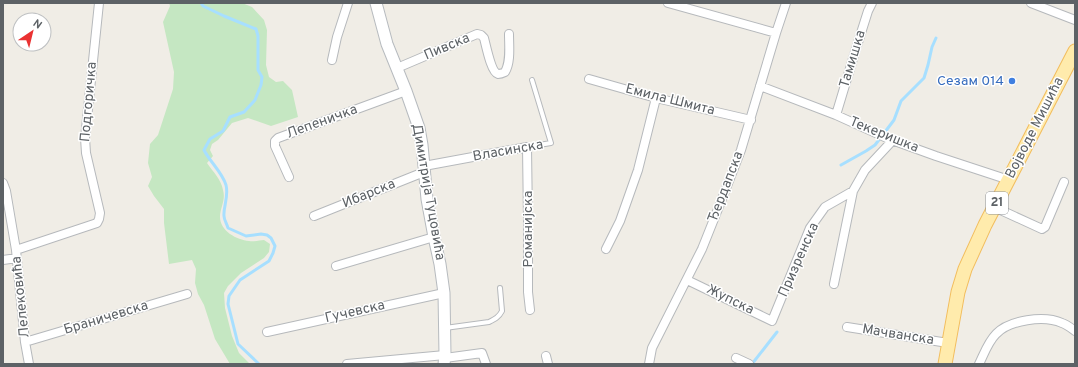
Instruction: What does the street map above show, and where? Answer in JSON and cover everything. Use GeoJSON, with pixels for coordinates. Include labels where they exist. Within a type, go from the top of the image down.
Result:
{"type":"FeatureCollection","features":[{"type":"Feature","properties":{"kind":"main road","name":"Војводе Мишића"},"geometry":{"type":"LineString","coordinates":[[944,364],[954,310],[962,279],[977,241],[1075,51]]}},
{"type":"Feature","properties":{"kind":"street","name":"Подгоричка"},"geometry":{"type":"LineString","coordinates":[[16,254],[97,223],[99,219],[100,213],[86,153],[85,138],[99,3]]}},
{"type":"Feature","properties":{"kind":"street"},"geometry":{"type":"LineString","coordinates":[[332,60],[336,37],[348,3]]}},
{"type":"Feature","properties":{"kind":"street","name":"Димитрија Туцовића"},"geometry":{"type":"LineString","coordinates":[[376,3],[387,44],[419,128],[427,199],[440,264],[444,293],[445,359]]}},
{"type":"Feature","properties":{"kind":"street"},"geometry":{"type":"LineString","coordinates":[[668,3],[776,33]]}},
{"type":"Feature","properties":{"kind":"street","name":"Ђердапска"},"geometry":{"type":"LineString","coordinates":[[650,364],[652,348],[702,249],[741,150],[786,3]]}},
{"type":"Feature","properties":{"kind":"street","name":"Тамишка"},"geometry":{"type":"LineString","coordinates":[[836,115],[868,11],[872,3]]}},
{"type":"Feature","properties":{"kind":"street"},"geometry":{"type":"LineString","coordinates":[[1031,3],[1075,20]]}},
{"type":"Feature","properties":{"kind":"street","name":"Пивска"},"geometry":{"type":"LineString","coordinates":[[397,68],[477,34],[484,38],[492,66],[496,73],[499,74],[504,72],[507,68],[509,34]]}},
{"type":"Feature","properties":{"kind":"street","name":"Емила Шмита"},"geometry":{"type":"LineString","coordinates":[[589,79],[656,98],[750,120]]}},
{"type":"Feature","properties":{"kind":"street","name":"Текеришка"},"geometry":{"type":"LineString","coordinates":[[760,86],[836,115],[874,133],[1008,180]]}},
{"type":"Feature","properties":{"kind":"street","name":"Лепеничка"},"geometry":{"type":"LineString","coordinates":[[289,177],[275,146],[275,141],[278,138],[406,91]]}},
{"type":"Feature","properties":{"kind":"street"},"geometry":{"type":"LineString","coordinates":[[606,249],[620,221],[638,170],[656,98]]}},
{"type":"Feature","properties":{"kind":"street"},"geometry":{"type":"LineString","coordinates":[[834,284],[853,191],[865,170],[891,139]]}},
{"type":"Feature","properties":{"kind":"street","name":"Власинска"},"geometry":{"type":"LineString","coordinates":[[424,169],[527,147]]}},
{"type":"Feature","properties":{"kind":"street","name":"Романијска"},"geometry":{"type":"LineString","coordinates":[[527,147],[528,292],[530,310]]}},
{"type":"Feature","properties":{"kind":"street","name":"Ибарска"},"geometry":{"type":"LineString","coordinates":[[314,216],[424,169]]}},
{"type":"Feature","properties":{"kind":"street"},"geometry":{"type":"LineString","coordinates":[[994,207],[1042,229],[1045,227],[1064,182]]}},
{"type":"Feature","properties":{"kind":"street","name":"Лелековића"},"geometry":{"type":"LineString","coordinates":[[3,183],[6,191],[16,254],[29,364]]}},
{"type":"Feature","properties":{"kind":"street","name":"Призренска"},"geometry":{"type":"LineString","coordinates":[[772,321],[810,228],[825,207],[853,191]]}},
{"type":"Feature","properties":{"kind":"street"},"geometry":{"type":"LineString","coordinates":[[336,266],[434,237]]}},
{"type":"Feature","properties":{"kind":"street"},"geometry":{"type":"LineString","coordinates":[[3,260],[16,254]]}},
{"type":"Feature","properties":{"kind":"street","name":"Жупска"},"geometry":{"type":"LineString","coordinates":[[687,280],[772,321]]}},
{"type":"Feature","properties":{"kind":"street","name":"Гучевска"},"geometry":{"type":"LineString","coordinates":[[267,332],[444,293]]}},
{"type":"Feature","properties":{"kind":"street","name":"Браничевска"},"geometry":{"type":"LineString","coordinates":[[26,342],[187,294]]}},
{"type":"Feature","properties":{"kind":"street"},"geometry":{"type":"LineString","coordinates":[[979,364],[986,349],[996,334],[1006,326],[1014,323],[1050,320],[1061,322],[1075,331]]}},
{"type":"Feature","properties":{"kind":"street","name":"Мачванска"},"geometry":{"type":"LineString","coordinates":[[847,327],[948,343]]}},
{"type":"Feature","properties":{"kind":"street"},"geometry":{"type":"LineString","coordinates":[[347,364],[445,359],[482,353],[486,364]]}},
{"type":"Feature","properties":{"kind":"street"},"geometry":{"type":"LineString","coordinates":[[736,358],[747,363]]}},
{"type":"Feature","properties":{"kind":"lane","name":"Власинска"},"geometry":{"type":"LineString","coordinates":[[527,147],[551,143],[532,80]]}},
{"type":"Feature","properties":{"kind":"lane"},"geometry":{"type":"LineString","coordinates":[[444,328],[489,322],[496,319],[502,311],[500,288]]}},
{"type":"Feature","properties":{"kind":"green space"},"geometry":{"type":"Polygon","coordinates":[[[169,3],[242,3],[252,7],[264,20],[267,30],[266,65],[269,77],[276,82],[283,81],[292,90],[298,117],[271,126],[248,118],[232,123],[218,140],[212,144],[210,150],[213,156],[207,163],[219,179],[224,194],[220,214],[223,227],[230,234],[239,239],[251,241],[264,240],[270,244],[269,252],[264,258],[241,273],[228,286],[224,293],[225,308],[232,336],[239,353],[250,364],[230,364],[215,339],[204,305],[198,294],[195,283],[196,269],[192,260],[169,264],[164,223],[164,209],[148,186],[152,177],[148,163],[150,144],[158,135],[173,89],[174,72],[163,22],[170,6],[169,3]]]}},
{"type":"Feature","properties":{"kind":"waterway"},"geometry":{"type":"LineString","coordinates":[[201,3],[203,6],[224,16],[256,29],[258,36],[258,70],[262,77],[261,85],[255,100],[244,112],[230,117],[223,131],[210,139],[204,150],[222,176],[226,185],[227,194],[224,219],[228,228],[246,236],[261,234],[267,235],[271,238],[275,246],[269,261],[240,280],[229,296],[228,304],[238,344],[259,364]]}},
{"type":"Feature","properties":{"kind":"waterway"},"geometry":{"type":"LineString","coordinates":[[841,165],[875,145],[894,120],[901,101],[924,78],[932,47],[936,38]]}},
{"type":"Feature","properties":{"kind":"waterway"},"geometry":{"type":"LineString","coordinates":[[752,364],[777,332]]}},
{"type":"Feature","properties":{"kind":"place","name":"Сезам 014"},"geometry":{"type":"Point","coordinates":[1012,81]}}]}
